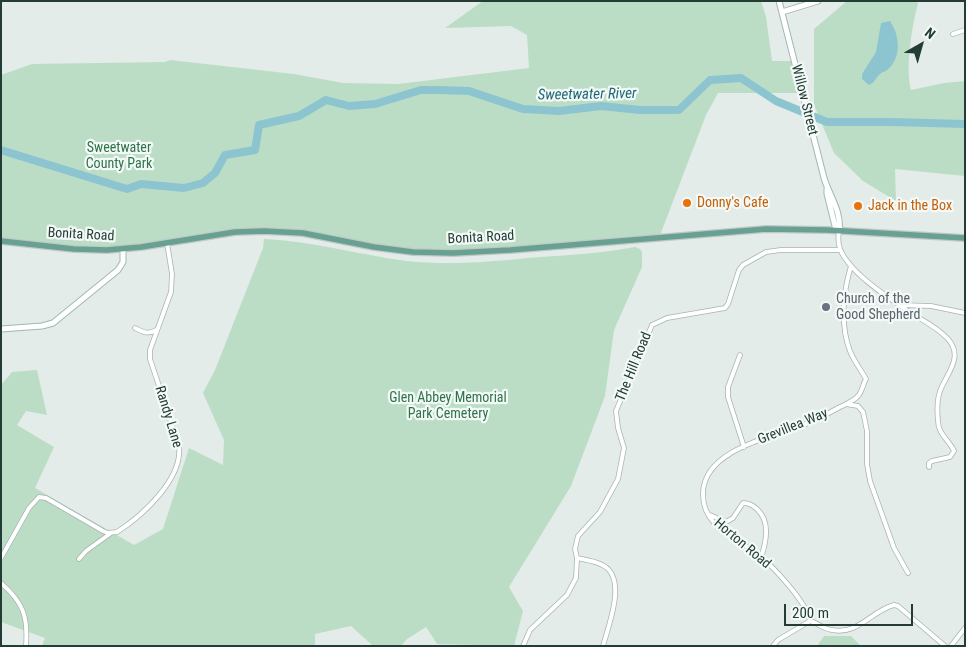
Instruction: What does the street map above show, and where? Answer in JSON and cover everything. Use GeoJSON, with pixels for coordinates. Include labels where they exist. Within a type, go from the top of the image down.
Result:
{"type":"FeatureCollection","features":[{"type":"Feature","properties":{"kind":"main road","name":"Willow Street"},"geometry":{"type":"LineString","coordinates":[[779,1],[828,188],[827,194],[835,226],[839,231]]}},
{"type":"Feature","properties":{"kind":"main road"},"geometry":{"type":"LineString","coordinates":[[782,12],[818,1]]}},
{"type":"Feature","properties":{"kind":"main road","name":"Bonita Road"},"geometry":{"type":"LineString","coordinates":[[1,241],[85,250],[123,249],[167,244],[235,232],[264,231],[308,234],[413,252],[453,253],[766,229],[965,238]]}},
{"type":"Feature","properties":{"kind":"main road"},"geometry":{"type":"LineString","coordinates":[[1,329],[42,326],[53,323],[118,270],[123,262],[123,249]]}},
{"type":"Feature","properties":{"kind":"street"},"geometry":{"type":"LineString","coordinates":[[952,34],[965,30]]}},
{"type":"Feature","properties":{"kind":"street"},"geometry":{"type":"LineString","coordinates":[[839,231],[840,250],[851,266],[900,305],[933,325],[952,344],[955,354],[953,366],[938,399],[938,423],[940,431],[954,451],[950,457],[932,461],[929,463],[929,467]]}},
{"type":"Feature","properties":{"kind":"street","name":"Randy Lane"},"geometry":{"type":"LineString","coordinates":[[79,559],[86,551],[113,532],[123,528],[160,495],[167,486],[179,459],[179,446],[150,359],[150,346],[171,292],[172,274],[167,244]]}},
{"type":"Feature","properties":{"kind":"street","name":"The Hill Road"},"geometry":{"type":"LineString","coordinates":[[523,646],[530,630],[567,595],[576,578],[577,558],[575,549],[578,536],[600,512],[618,479],[624,448],[618,428],[616,411],[652,325],[667,318],[725,308],[739,270],[743,265],[766,252],[781,250],[840,250]]}},
{"type":"Feature","properties":{"kind":"street","name":"Grevillea Way"},"geometry":{"type":"LineString","coordinates":[[740,355],[728,387],[728,397],[744,447],[813,422],[858,396],[866,379],[847,342],[844,301],[851,266]]}},
{"type":"Feature","properties":{"kind":"street"},"geometry":{"type":"LineString","coordinates":[[900,305],[931,306],[965,313]]}},
{"type":"Feature","properties":{"kind":"street"},"geometry":{"type":"LineString","coordinates":[[135,328],[144,333],[152,333],[156,330]]}},
{"type":"Feature","properties":{"kind":"street"},"geometry":{"type":"LineString","coordinates":[[844,405],[850,403],[858,406],[863,412],[867,431],[869,479],[894,548],[908,574]]}},
{"type":"Feature","properties":{"kind":"street","name":"Horton Road"},"geometry":{"type":"LineString","coordinates":[[744,447],[719,460],[709,472],[703,491],[709,515],[727,535],[761,558],[790,588],[806,610],[810,620]]}},
{"type":"Feature","properties":{"kind":"street"},"geometry":{"type":"LineString","coordinates":[[1,558],[29,508],[40,497],[46,498],[104,531],[113,532]]}},
{"type":"Feature","properties":{"kind":"street"},"geometry":{"type":"LineString","coordinates":[[709,515],[730,521],[734,518],[740,504],[752,505],[762,515],[766,525],[766,540],[761,558]]}},
{"type":"Feature","properties":{"kind":"street"},"geometry":{"type":"LineString","coordinates":[[577,558],[596,562],[609,569],[615,579],[614,603],[602,646]]}},
{"type":"Feature","properties":{"kind":"street"},"geometry":{"type":"LineString","coordinates":[[1,583],[18,600],[24,613],[28,630],[26,646]]}},
{"type":"Feature","properties":{"kind":"street"},"geometry":{"type":"LineString","coordinates":[[773,646],[778,640],[810,620],[830,630],[847,630],[861,625],[891,605],[896,605],[945,646]]}},
{"type":"Feature","properties":{"kind":"street"},"geometry":{"type":"LineString","coordinates":[[951,646],[965,628]]}},
{"type":"Feature","properties":{"kind":"green space","name":"Sweetwater County Park"},"geometry":{"type":"Polygon","coordinates":[[[483,1],[761,1],[766,17],[772,61],[795,61],[803,93],[718,93],[706,115],[659,238],[510,250],[421,252],[322,237],[259,231],[110,250],[1,241],[1,75],[32,64],[165,62],[170,60],[294,74],[343,83],[398,84],[529,68],[527,35],[511,26],[445,28],[483,1]]]}},
{"type":"Feature","properties":{"kind":"green space"},"geometry":{"type":"Polygon","coordinates":[[[847,1],[915,1],[918,3],[909,58],[911,90],[965,81],[965,176],[895,169],[896,201],[863,181],[834,153],[814,105],[814,29],[847,1]]]}},
{"type":"Feature","properties":{"kind":"green space","name":"Glen Abbey Memorial Park Cemetery"},"geometry":{"type":"Polygon","coordinates":[[[264,239],[300,242],[407,261],[440,263],[576,255],[635,247],[642,252],[642,267],[614,330],[605,396],[571,486],[509,587],[523,611],[514,646],[437,644],[426,627],[407,639],[401,646],[373,646],[351,626],[315,634],[315,646],[42,646],[45,638],[1,622],[1,385],[12,372],[37,370],[47,415],[26,411],[17,425],[54,447],[35,488],[134,545],[163,529],[189,448],[223,465],[224,440],[203,393],[215,370],[263,248],[264,239]]]}},
{"type":"Feature","properties":{"kind":"green space"},"geometry":{"type":"Polygon","coordinates":[[[824,636],[851,636],[861,646],[817,646],[824,636]]]}},
{"type":"Feature","properties":{"kind":"water"},"geometry":{"type":"Polygon","coordinates":[[[890,21],[896,33],[897,53],[892,65],[869,85],[862,79],[862,74],[876,52],[881,23],[890,21]]]}},
{"type":"Feature","properties":{"kind":"waterway","name":"Sweetwater River"},"geometry":{"type":"LineString","coordinates":[[1,150],[127,189],[141,184],[184,188],[203,183],[215,173],[225,155],[255,150],[259,125],[299,116],[326,100],[349,106],[375,104],[421,90],[439,90],[469,91],[523,109],[559,111],[601,106],[640,110],[679,110],[710,80],[741,78],[776,101],[827,122],[965,124]]}},
{"type":"Feature","properties":{"kind":"place","name":"Donny's Cafe"},"geometry":{"type":"Point","coordinates":[687,203]}},
{"type":"Feature","properties":{"kind":"place","name":"Jack in the Box"},"geometry":{"type":"Point","coordinates":[858,206]}},
{"type":"Feature","properties":{"kind":"place","name":"Church of the Good Shepherd"},"geometry":{"type":"Point","coordinates":[826,307]}}]}
